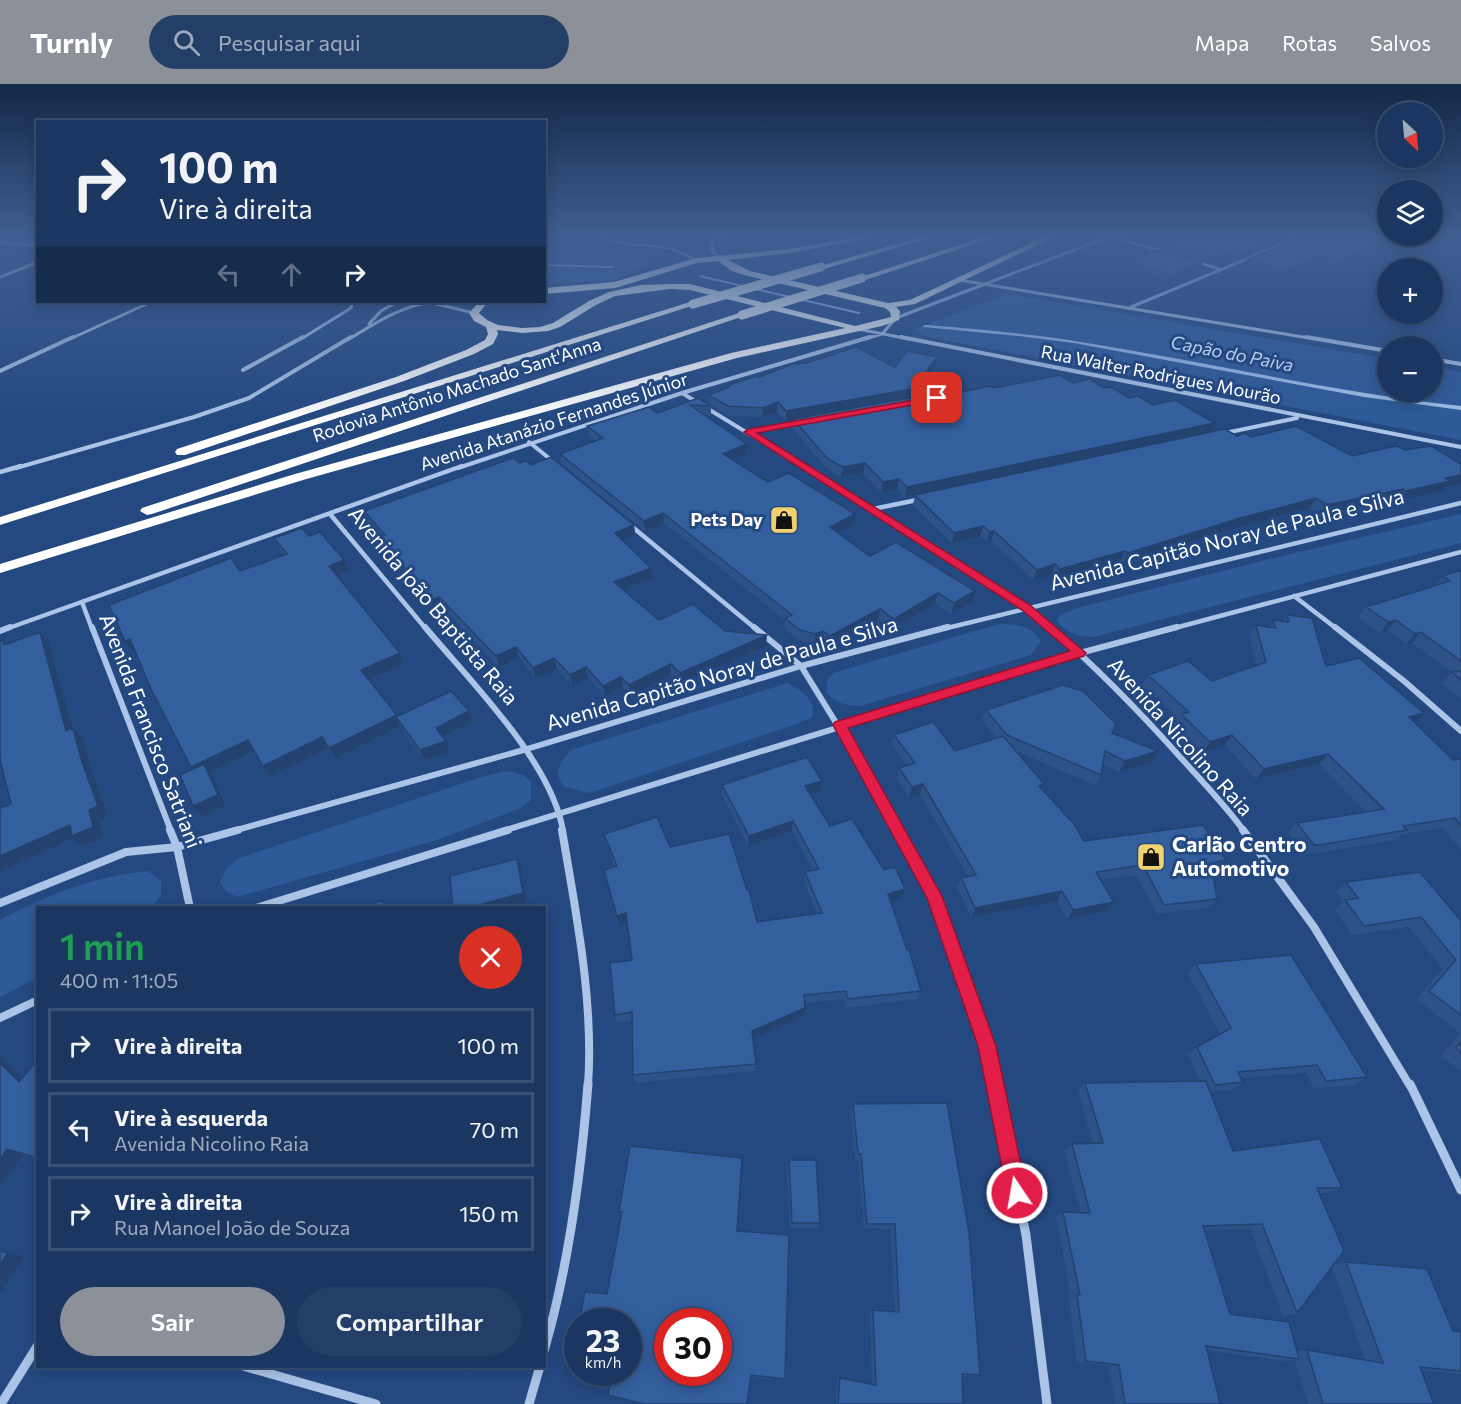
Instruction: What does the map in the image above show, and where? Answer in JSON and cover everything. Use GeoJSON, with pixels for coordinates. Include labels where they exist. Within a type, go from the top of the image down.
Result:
{"type":"FeatureCollection","features":[{"type":"Feature","properties":{"kind":"highway"},"geometry":{"type":"LineString","coordinates":[[482,303],[474,313],[476,318],[490,325],[509,330],[538,329],[562,323],[586,306],[607,298]]}},
{"type":"Feature","properties":{"kind":"highway","name":"Rodovia Antônio Machado Sant'Anna"},"geometry":{"type":"LineString","coordinates":[[0,521],[715,298]]}},
{"type":"Feature","properties":{"kind":"highway"},"geometry":{"type":"LineString","coordinates":[[736,298],[857,328]]}},
{"type":"Feature","properties":{"kind":"highway","name":"Rodovia Antônio Machado Sant'Anna"},"geometry":{"type":"LineString","coordinates":[[0,560],[798,298]]}},
{"type":"Feature","properties":{"kind":"highway"},"geometry":{"type":"LineString","coordinates":[[0,569],[299,477],[735,355],[896,318],[896,311],[888,306],[852,298]]}},
{"type":"Feature","properties":{"kind":"highway"},"geometry":{"type":"LineString","coordinates":[[888,306],[912,302],[921,298]]}},
{"type":"Feature","properties":{"kind":"highway"},"geometry":{"type":"LineString","coordinates":[[0,514],[471,352],[489,342],[494,334],[490,325]]}},
{"type":"Feature","properties":{"kind":"street"},"geometry":{"type":"LineString","coordinates":[[882,334],[896,318],[952,298]]}},
{"type":"Feature","properties":{"kind":"street"},"geometry":{"type":"LineString","coordinates":[[1069,298],[1377,349]]}},
{"type":"Feature","properties":{"kind":"street"},"geometry":{"type":"LineString","coordinates":[[1131,307],[1153,298]]}},
{"type":"Feature","properties":{"kind":"street"},"geometry":{"type":"LineString","coordinates":[[0,371],[149,303]]}},
{"type":"Feature","properties":{"kind":"street"},"geometry":{"type":"LineString","coordinates":[[243,370],[319,329],[351,308],[352,303]]}},
{"type":"Feature","properties":{"kind":"street"},"geometry":{"type":"LineString","coordinates":[[381,311],[382,303]]}},
{"type":"Feature","properties":{"kind":"street"},"geometry":{"type":"LineString","coordinates":[[364,329],[381,311],[395,303]]}},
{"type":"Feature","properties":{"kind":"street"},"geometry":{"type":"LineString","coordinates":[[0,472],[194,417],[249,398],[396,311],[423,303]]}},
{"type":"Feature","properties":{"kind":"street"},"geometry":{"type":"LineString","coordinates":[[433,303],[474,313]]}},
{"type":"Feature","properties":{"kind":"street","name":"Rua Walter Rodrigues Mourão"},"geometry":{"type":"LineString","coordinates":[[857,328],[1461,447]]}},
{"type":"Feature","properties":{"kind":"street","name":"Avenida Atanázio Fernandes Júnior"},"geometry":{"type":"LineString","coordinates":[[0,631],[529,442],[682,393],[882,334]]}},
{"type":"Feature","properties":{"kind":"street"},"geometry":{"type":"LineString","coordinates":[[1443,361],[1461,363]]}},
{"type":"Feature","properties":{"kind":"street"},"geometry":{"type":"LineString","coordinates":[[1067,375],[1079,373]]}},
{"type":"Feature","properties":{"kind":"street","name":"Avenida Nicolino Raia"},"geometry":{"type":"LineString","coordinates":[[682,393],[873,509],[1026,607],[1080,653],[1141,713],[1230,812],[1314,927],[1409,1083],[1461,1190]]}},
{"type":"Feature","properties":{"kind":"street"},"geometry":{"type":"LineString","coordinates":[[1220,434],[1302,417]]}},
{"type":"Feature","properties":{"kind":"street"},"geometry":{"type":"LineString","coordinates":[[749,432],[808,421]]}},
{"type":"Feature","properties":{"kind":"street"},"geometry":{"type":"LineString","coordinates":[[529,442],[556,464]]}},
{"type":"Feature","properties":{"kind":"street"},"geometry":{"type":"LineString","coordinates":[[873,509],[931,497]]}},
{"type":"Feature","properties":{"kind":"street","name":"Avenida Capitão Noray de Paula e Silva"},"geometry":{"type":"LineString","coordinates":[[0,903],[126,852],[177,847],[528,749],[801,666],[1026,607],[1461,503]]}},
{"type":"Feature","properties":{"kind":"street","name":"Avenida João Baptista Raia"},"geometry":{"type":"LineString","coordinates":[[330,514],[528,749],[560,814],[582,954],[590,1055],[582,1166],[554,1317],[546,1344]]}},
{"type":"Feature","properties":{"kind":"street"},"geometry":{"type":"LineString","coordinates":[[629,524],[801,666],[840,725],[934,896],[987,1046],[1026,1235],[1047,1404]]}},
{"type":"Feature","properties":{"kind":"street"},"geometry":{"type":"LineString","coordinates":[[262,906],[840,725],[1080,653],[1461,552]]}},
{"type":"Feature","properties":{"kind":"street"},"geometry":{"type":"LineString","coordinates":[[1294,596],[1404,681],[1461,731]]}},
{"type":"Feature","properties":{"kind":"street","name":"Avenida Francisco Satriani"},"geometry":{"type":"LineString","coordinates":[[82,602],[177,847],[190,906]]}},
{"type":"Feature","properties":{"kind":"street"},"geometry":{"type":"LineString","coordinates":[[0,1018],[36,1001]]}},
{"type":"Feature","properties":{"kind":"street"},"geometry":{"type":"LineString","coordinates":[[1,1404],[36,1348]]}},
{"type":"Feature","properties":{"kind":"street"},"geometry":{"type":"LineString","coordinates":[[250,1368],[376,1404]]}},
{"type":"Feature","properties":{"kind":"street"},"geometry":{"type":"LineString","coordinates":[[530,1404],[539,1368]]}},
{"type":"Feature","properties":{"kind":"shaded area"},"geometry":{"type":"Polygon","coordinates":[[[998,298],[1029,298],[1377,357],[1377,402],[1443,402],[1443,369],[1461,372],[1461,440],[924,336],[912,330],[998,298]]]}},
{"type":"Feature","properties":{"kind":"shaded area"},"geometry":{"type":"Polygon","coordinates":[[[1461,514],[1461,543],[1093,637],[1073,634],[1057,621],[1060,615],[1077,608],[1461,514]]]}},
{"type":"Feature","properties":{"kind":"shaded area"},"geometry":{"type":"Polygon","coordinates":[[[999,624],[1017,625],[1028,629],[1041,641],[1031,655],[860,706],[841,703],[826,692],[828,678],[836,672],[999,624]]]}},
{"type":"Feature","properties":{"kind":"shaded area"},"geometry":{"type":"Polygon","coordinates":[[[788,683],[810,700],[813,710],[812,717],[590,793],[564,787],[561,781],[559,768],[571,750],[788,683]]]}},
{"type":"Feature","properties":{"kind":"shaded area"},"geometry":{"type":"Polygon","coordinates":[[[508,771],[523,775],[531,782],[531,800],[521,808],[437,840],[237,897],[227,892],[220,882],[227,868],[239,858],[481,777],[508,771]]]}},
{"type":"Feature","properties":{"kind":"shaded area"},"geometry":{"type":"Polygon","coordinates":[[[148,871],[161,881],[161,895],[153,906],[36,906],[36,979],[0,997],[0,920],[36,902],[72,888],[148,871]]]}},
{"type":"Feature","properties":{"kind":"building"},"geometry":{"type":"Polygon","coordinates":[[[856,347],[895,367],[907,351],[937,357],[921,379],[935,385],[786,411],[778,402],[763,408],[728,406],[708,395],[729,387],[726,386],[760,377],[792,364],[807,363],[856,347]]]}},
{"type":"Feature","properties":{"kind":"building"},"geometry":{"type":"Polygon","coordinates":[[[1060,375],[1073,383],[1090,379],[1104,388],[1111,387],[1129,398],[1138,396],[1153,405],[1175,400],[1215,423],[907,487],[899,479],[883,482],[865,463],[843,467],[828,459],[793,419],[948,391],[953,394],[1060,375]]]}},
{"type":"Feature","properties":{"kind":"building"},"geometry":{"type":"Polygon","coordinates":[[[698,398],[711,406],[690,405],[747,444],[723,454],[768,482],[789,473],[855,514],[830,527],[870,556],[896,542],[975,591],[954,603],[938,593],[894,619],[880,609],[830,636],[823,631],[815,634],[800,630],[785,618],[792,615],[663,513],[644,521],[560,454],[603,438],[587,426],[649,407],[657,413],[698,398]]]}},
{"type":"Feature","properties":{"kind":"building"},"geometry":{"type":"Polygon","coordinates":[[[1296,426],[1352,456],[1396,446],[1405,450],[1431,446],[1461,464],[1461,475],[1445,478],[1450,481],[1406,491],[1403,489],[1327,505],[1316,498],[1237,519],[1128,553],[1125,551],[1060,569],[1055,564],[1037,570],[994,531],[990,532],[983,526],[954,533],[915,495],[1225,429],[1237,436],[1245,433],[1251,437],[1296,426]]]}},
{"type":"Feature","properties":{"kind":"building"},"geometry":{"type":"Polygon","coordinates":[[[551,457],[634,525],[615,533],[651,568],[614,582],[659,620],[693,604],[725,631],[767,635],[680,673],[671,664],[629,685],[621,677],[603,686],[586,667],[570,675],[554,658],[533,668],[516,647],[496,656],[439,597],[431,601],[413,583],[416,582],[380,537],[385,535],[364,511],[513,458],[520,463],[526,461],[531,465],[551,457]]]}},
{"type":"Feature","properties":{"kind":"building"},"geometry":{"type":"Polygon","coordinates":[[[302,528],[309,536],[320,532],[344,560],[329,566],[400,653],[361,670],[397,715],[329,748],[322,737],[263,766],[248,740],[191,767],[151,689],[130,639],[125,641],[109,605],[231,558],[240,571],[287,554],[274,538],[302,528]]]}},
{"type":"Feature","properties":{"kind":"building"},"geometry":{"type":"Polygon","coordinates":[[[1461,570],[1461,661],[1421,632],[1415,634],[1396,620],[1388,622],[1366,607],[1450,581],[1443,576],[1461,570]]]}},
{"type":"Feature","properties":{"kind":"building"},"geometry":{"type":"Polygon","coordinates":[[[1287,615],[1312,618],[1326,666],[1359,658],[1424,713],[1409,717],[1453,760],[1461,759],[1461,826],[1455,818],[1403,826],[1407,830],[1314,845],[1297,823],[1384,809],[1328,754],[1264,769],[1232,735],[1210,742],[1181,714],[1189,712],[1148,675],[1188,661],[1212,681],[1266,662],[1256,625],[1276,628],[1273,620],[1289,622],[1287,615]]]}},
{"type":"Feature","properties":{"kind":"building"},"geometry":{"type":"Polygon","coordinates":[[[40,632],[66,731],[73,728],[82,762],[98,806],[89,810],[93,827],[72,836],[70,825],[0,856],[0,808],[11,804],[0,759],[0,641],[3,640],[4,645],[40,632]]]}},
{"type":"Feature","properties":{"kind":"building"},"geometry":{"type":"Polygon","coordinates":[[[1461,671],[1461,680],[1452,672],[1461,671]]]}},
{"type":"Feature","properties":{"kind":"building"},"geometry":{"type":"Polygon","coordinates":[[[1063,685],[1083,691],[1116,724],[1112,733],[1158,751],[1125,761],[1105,751],[1101,775],[1007,735],[986,710],[1063,685]]]}},
{"type":"Feature","properties":{"kind":"building"},"geometry":{"type":"Polygon","coordinates":[[[451,691],[469,711],[436,728],[446,741],[420,750],[396,717],[451,691]]]}},
{"type":"Feature","properties":{"kind":"building"},"geometry":{"type":"Polygon","coordinates":[[[933,722],[955,751],[1003,736],[1044,784],[1039,786],[1074,824],[1084,841],[1203,825],[1226,860],[1211,863],[1217,899],[1164,905],[1143,865],[1096,872],[1114,902],[1073,910],[1062,891],[975,908],[961,878],[976,875],[923,784],[912,787],[899,768],[915,763],[894,735],[933,722]]]}},
{"type":"Feature","properties":{"kind":"building"},"geometry":{"type":"Polygon","coordinates":[[[807,757],[822,781],[805,786],[830,826],[852,819],[884,870],[895,867],[905,889],[888,894],[907,950],[909,950],[921,991],[848,999],[846,991],[804,995],[805,1008],[752,1031],[756,1064],[633,1075],[632,1012],[615,1015],[610,963],[632,960],[626,913],[617,916],[604,870],[617,866],[604,834],[657,817],[670,847],[729,834],[747,890],[749,890],[757,922],[822,913],[805,872],[819,869],[793,821],[749,836],[722,785],[807,757]]]}},
{"type":"Feature","properties":{"kind":"building"},"geometry":{"type":"Polygon","coordinates":[[[204,764],[218,795],[193,806],[180,775],[204,764]]]}},
{"type":"Feature","properties":{"kind":"building"},"geometry":{"type":"Polygon","coordinates":[[[517,859],[523,893],[475,906],[453,906],[450,876],[517,859]]]}},
{"type":"Feature","properties":{"kind":"building"},"geometry":{"type":"Polygon","coordinates":[[[1420,872],[1461,921],[1461,1015],[1429,991],[1456,960],[1421,917],[1364,926],[1345,900],[1358,898],[1346,882],[1420,872]]]}},
{"type":"Feature","properties":{"kind":"building"},"geometry":{"type":"Polygon","coordinates":[[[383,900],[384,906],[366,906],[383,900]]]}},
{"type":"Feature","properties":{"kind":"building"},"geometry":{"type":"Polygon","coordinates":[[[1291,955],[1367,1077],[1326,1081],[1317,1065],[1238,1072],[1243,1082],[1215,1085],[1197,1047],[1231,1028],[1196,964],[1291,955]]]}},
{"type":"Feature","properties":{"kind":"building"},"geometry":{"type":"Polygon","coordinates":[[[1461,1042],[1461,1053],[1456,1048],[1461,1042]]]}},
{"type":"Feature","properties":{"kind":"building"},"geometry":{"type":"Polygon","coordinates":[[[36,1061],[36,1157],[7,1149],[0,1159],[0,1063],[19,1082],[36,1061]]]}},
{"type":"Feature","properties":{"kind":"building"},"geometry":{"type":"Polygon","coordinates":[[[1206,1081],[1233,1151],[1320,1139],[1342,1188],[1317,1188],[1344,1251],[1297,1313],[1262,1224],[1203,1226],[1230,1314],[1289,1322],[1299,1359],[1206,1346],[1220,1403],[1224,1404],[1125,1404],[1119,1365],[1086,1361],[1077,1295],[1080,1295],[1063,1212],[1090,1213],[1072,1144],[1103,1143],[1085,1083],[1206,1081]]]}},
{"type":"Feature","properties":{"kind":"building"},"geometry":{"type":"Polygon","coordinates":[[[947,1103],[969,1232],[980,1375],[962,1374],[963,1404],[838,1404],[840,1378],[876,1385],[873,1310],[899,1312],[895,1224],[867,1224],[861,1154],[858,1154],[853,1104],[947,1103]]]}},
{"type":"Feature","properties":{"kind":"building"},"geometry":{"type":"Polygon","coordinates":[[[630,1146],[742,1158],[737,1231],[789,1235],[785,1379],[751,1375],[747,1404],[644,1404],[608,1395],[610,1386],[642,1386],[642,1308],[582,1308],[585,1292],[607,1294],[622,1212],[619,1212],[630,1146]]]}},
{"type":"Feature","properties":{"kind":"building"},"geometry":{"type":"Polygon","coordinates":[[[789,1160],[816,1160],[820,1223],[792,1223],[789,1160]]]}},
{"type":"Feature","properties":{"kind":"building"},"geometry":{"type":"Polygon","coordinates":[[[0,1251],[8,1253],[0,1264],[0,1251]]]}},
{"type":"Feature","properties":{"kind":"building"},"geometry":{"type":"Polygon","coordinates":[[[1346,1262],[1427,1269],[1453,1331],[1461,1332],[1461,1371],[1420,1367],[1434,1404],[1323,1404],[1307,1350],[1383,1363],[1346,1262]]]}},
{"type":"Feature","properties":{"kind":"waterway"},"geometry":{"type":"LineString","coordinates":[[793,298],[859,313]]}},
{"type":"Feature","properties":{"kind":"waterway","name":"Capão do Paiva"},"geometry":{"type":"LineString","coordinates":[[925,326],[1056,339],[1316,387],[1412,403],[1461,408]]}},
{"type":"Feature","properties":{"kind":"place","name":"Pets Day"},"geometry":{"type":"Point","coordinates":[784,520]}},
{"type":"Feature","properties":{"kind":"place","name":"Carlão Centro Automotivo"},"geometry":{"type":"Point","coordinates":[1151,857]}},
{"type":"Feature","properties":{"kind":"route"},"geometry":{"type":"LineString","coordinates":[[937,398],[749,432],[1026,607],[1080,653],[840,725],[880,794],[934,896],[987,1046],[1017,1193]]}}]}
